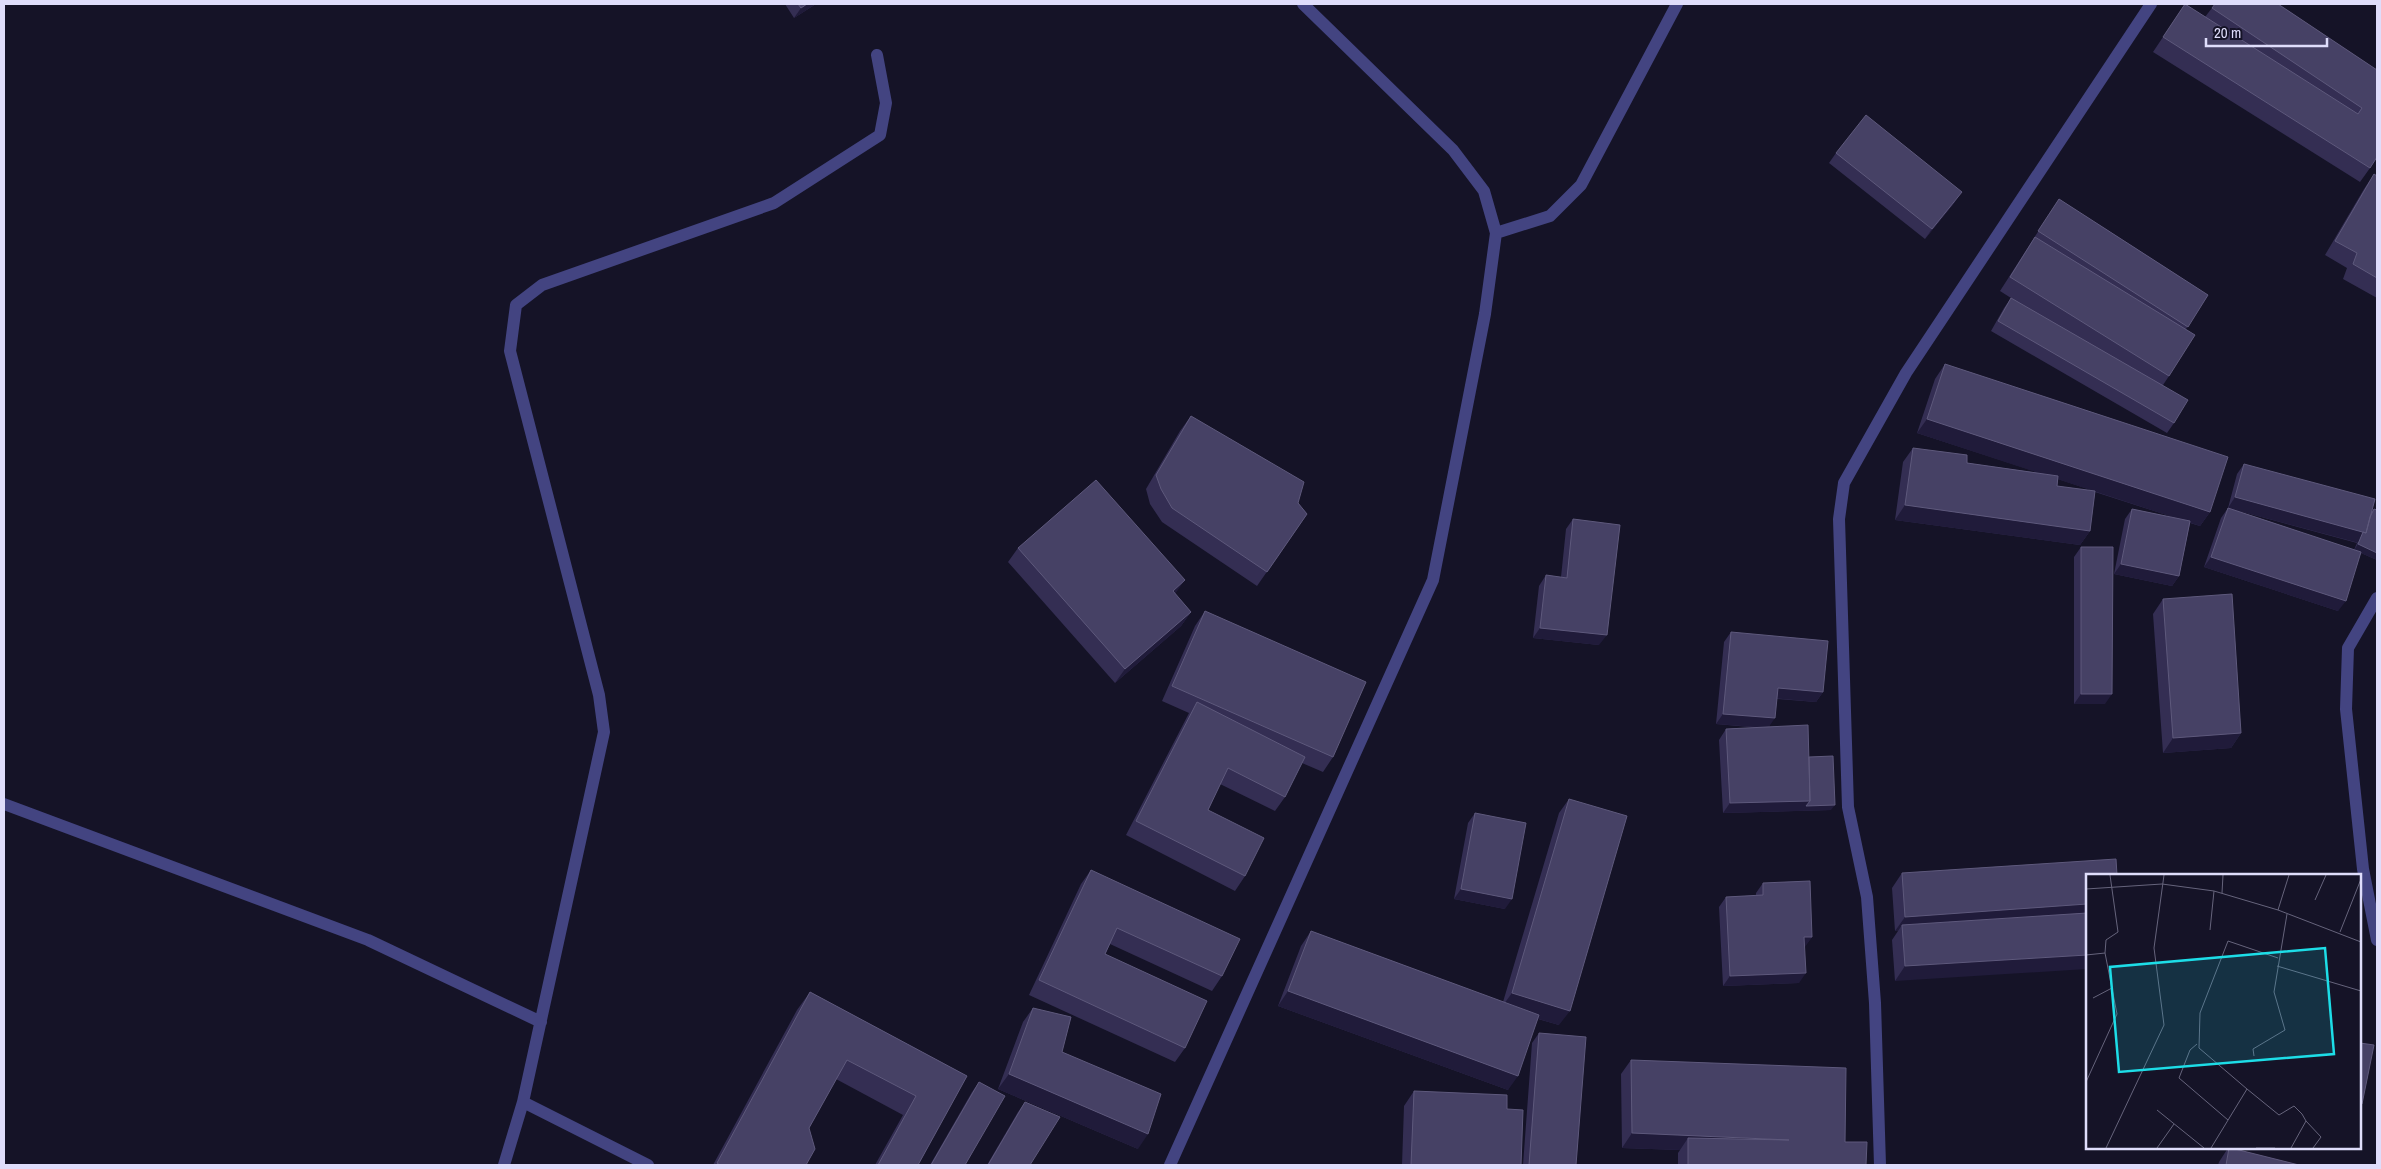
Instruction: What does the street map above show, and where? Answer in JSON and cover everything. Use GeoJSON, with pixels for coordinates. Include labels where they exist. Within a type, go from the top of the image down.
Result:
{"type":"FeatureCollection","features":[{"type":"Feature","properties":{"kind":"street"},"geometry":{"type":"LineString","coordinates":[[1170,1165],[1433,580],[1485,314],[1496,233],[1484,191],[1453,150],[1303,4]]}},
{"type":"Feature","properties":{"kind":"street"},"geometry":{"type":"LineString","coordinates":[[1496,233],[1550,216],[1581,184],[1677,4]]}},
{"type":"Feature","properties":{"kind":"street"},"geometry":{"type":"LineString","coordinates":[[1880,1165],[1875,1003],[1867,897],[1848,808],[1839,519],[1844,483],[1906,374],[2150,4]]}},
{"type":"Feature","properties":{"kind":"street"},"geometry":{"type":"LineString","coordinates":[[504,1165],[523,1102],[604,732],[598,696],[510,350],[516,304],[542,285],[774,203],[880,135],[886,104],[877,55]]}},
{"type":"Feature","properties":{"kind":"street"},"geometry":{"type":"LineString","coordinates":[[2377,598],[2348,648],[2346,709],[2363,869],[2377,940]]}},
{"type":"Feature","properties":{"kind":"street"},"geometry":{"type":"LineString","coordinates":[[4,804],[368,940],[541,1022]]}},
{"type":"Feature","properties":{"kind":"street"},"geometry":{"type":"LineString","coordinates":[[523,1102],[648,1165]]}},
{"type":"Feature","properties":{"kind":"building"},"geometry":{"type":"Polygon","coordinates":[[[798,4],[807,4],[801,8],[798,4]]]}},
{"type":"Feature","properties":{"kind":"building"},"geometry":{"type":"Polygon","coordinates":[[[2185,4],[2358,114],[2362,108],[2212,8],[2215,4],[2278,4],[2377,70],[2377,157],[2370,168],[2163,37],[2185,4]]]}},
{"type":"Feature","properties":{"kind":"building"},"geometry":{"type":"Polygon","coordinates":[[[1866,115],[1962,192],[1932,229],[1836,153],[1866,115]]]}},
{"type":"Feature","properties":{"kind":"building"},"geometry":{"type":"Polygon","coordinates":[[[2374,174],[2377,176],[2377,278],[2353,264],[2357,253],[2335,241],[2374,174]]]}},
{"type":"Feature","properties":{"kind":"building"},"geometry":{"type":"Polygon","coordinates":[[[2059,199],[2208,295],[2188,327],[2038,231],[2059,199]]]}},
{"type":"Feature","properties":{"kind":"building"},"geometry":{"type":"Polygon","coordinates":[[[2035,237],[2195,335],[2169,376],[2010,277],[2035,237]]]}},
{"type":"Feature","properties":{"kind":"building"},"geometry":{"type":"Polygon","coordinates":[[[2011,298],[2188,400],[2174,423],[1998,321],[2011,298]]]}},
{"type":"Feature","properties":{"kind":"building"},"geometry":{"type":"Polygon","coordinates":[[[1945,364],[2228,457],[2210,512],[1927,419],[1945,364]]]}},
{"type":"Feature","properties":{"kind":"building"},"geometry":{"type":"Polygon","coordinates":[[[1191,416],[1304,482],[1298,503],[1307,514],[1267,572],[1172,508],[1161,489],[1156,475],[1191,416]]]}},
{"type":"Feature","properties":{"kind":"building"},"geometry":{"type":"Polygon","coordinates":[[[1913,448],[1967,455],[1967,463],[2058,476],[2057,486],[2095,491],[2090,531],[1905,505],[1913,448]]]}},
{"type":"Feature","properties":{"kind":"building"},"geometry":{"type":"Polygon","coordinates":[[[2244,464],[2375,499],[2366,533],[2235,497],[2244,464]]]}},
{"type":"Feature","properties":{"kind":"building"},"geometry":{"type":"Polygon","coordinates":[[[1096,480],[1185,580],[1173,591],[1191,612],[1125,669],[1018,548],[1096,480]]]}},
{"type":"Feature","properties":{"kind":"building"},"geometry":{"type":"Polygon","coordinates":[[[2228,508],[2361,552],[2346,601],[2211,557],[2228,508]]]}},
{"type":"Feature","properties":{"kind":"building"},"geometry":{"type":"Polygon","coordinates":[[[2132,509],[2190,521],[2179,576],[2121,564],[2132,509]]]}},
{"type":"Feature","properties":{"kind":"building"},"geometry":{"type":"Polygon","coordinates":[[[2374,509],[2377,510],[2377,553],[2358,544],[2363,532],[2366,533],[2374,509]]]}},
{"type":"Feature","properties":{"kind":"building"},"geometry":{"type":"Polygon","coordinates":[[[1573,519],[1620,525],[1607,635],[1540,628],[1546,575],[1567,578],[1573,519]]]}},
{"type":"Feature","properties":{"kind":"building"},"geometry":{"type":"Polygon","coordinates":[[[2081,547],[2113,547],[2112,694],[2081,694],[2081,547]]]}},
{"type":"Feature","properties":{"kind":"building"},"geometry":{"type":"Polygon","coordinates":[[[2232,594],[2241,733],[2173,738],[2163,599],[2232,594]]]}},
{"type":"Feature","properties":{"kind":"building"},"geometry":{"type":"Polygon","coordinates":[[[1205,611],[1366,682],[1333,757],[1172,686],[1205,611]]]}},
{"type":"Feature","properties":{"kind":"building"},"geometry":{"type":"Polygon","coordinates":[[[1731,632],[1828,641],[1823,692],[1778,688],[1775,718],[1723,714],[1731,632]]]}},
{"type":"Feature","properties":{"kind":"building"},"geometry":{"type":"Polygon","coordinates":[[[1197,702],[1305,757],[1285,797],[1228,768],[1208,810],[1264,838],[1245,876],[1136,821],[1197,702]]]}},
{"type":"Feature","properties":{"kind":"building"},"geometry":{"type":"Polygon","coordinates":[[[1808,725],[1810,801],[1730,803],[1726,729],[1808,725]]]}},
{"type":"Feature","properties":{"kind":"building"},"geometry":{"type":"Polygon","coordinates":[[[1833,756],[1835,805],[1806,806],[1810,801],[1809,757],[1833,756]]]}},
{"type":"Feature","properties":{"kind":"building"},"geometry":{"type":"Polygon","coordinates":[[[1569,799],[1627,816],[1570,1011],[1512,993],[1569,799]]]}},
{"type":"Feature","properties":{"kind":"building"},"geometry":{"type":"Polygon","coordinates":[[[1475,813],[1526,823],[1512,899],[1461,889],[1475,813]]]}},
{"type":"Feature","properties":{"kind":"building"},"geometry":{"type":"Polygon","coordinates":[[[2116,859],[2117,874],[2086,874],[2086,904],[1905,917],[1902,873],[2116,859]]]}},
{"type":"Feature","properties":{"kind":"building"},"geometry":{"type":"Polygon","coordinates":[[[1091,870],[1240,939],[1222,976],[1117,928],[1105,954],[1207,1001],[1185,1048],[1039,980],[1091,870]]]}},
{"type":"Feature","properties":{"kind":"building"},"geometry":{"type":"Polygon","coordinates":[[[1810,881],[1812,937],[1804,937],[1806,973],[1730,976],[1726,897],[1763,895],[1763,883],[1810,881]]]}},
{"type":"Feature","properties":{"kind":"building"},"geometry":{"type":"Polygon","coordinates":[[[2086,913],[2086,955],[1905,966],[1902,925],[2086,913]]]}},
{"type":"Feature","properties":{"kind":"building"},"geometry":{"type":"Polygon","coordinates":[[[1311,931],[1539,1015],[1518,1076],[1288,991],[1311,931]]]}},
{"type":"Feature","properties":{"kind":"building"},"geometry":{"type":"Polygon","coordinates":[[[810,992],[967,1076],[918,1165],[878,1165],[916,1096],[847,1060],[809,1128],[815,1149],[806,1165],[720,1165],[717,1163],[810,992]]]}},
{"type":"Feature","properties":{"kind":"building"},"geometry":{"type":"Polygon","coordinates":[[[1033,1008],[1071,1017],[1062,1052],[1161,1094],[1148,1134],[1009,1074],[1033,1008]]]}},
{"type":"Feature","properties":{"kind":"building"},"geometry":{"type":"Polygon","coordinates":[[[1539,1033],[1586,1037],[1576,1165],[1529,1165],[1539,1033]]]}},
{"type":"Feature","properties":{"kind":"building"},"geometry":{"type":"Polygon","coordinates":[[[2361,1043],[2374,1045],[2361,1104],[2361,1043]]]}},
{"type":"Feature","properties":{"kind":"building"},"geometry":{"type":"Polygon","coordinates":[[[1631,1060],[1846,1068],[1845,1142],[1867,1142],[1866,1165],[1688,1165],[1688,1138],[1789,1140],[1632,1133],[1631,1060]]]}},
{"type":"Feature","properties":{"kind":"building"},"geometry":{"type":"Polygon","coordinates":[[[979,1082],[1005,1096],[965,1165],[931,1165],[979,1082]]]}},
{"type":"Feature","properties":{"kind":"building"},"geometry":{"type":"Polygon","coordinates":[[[1414,1091],[1507,1095],[1507,1109],[1523,1110],[1521,1165],[1411,1165],[1414,1091]]]}},
{"type":"Feature","properties":{"kind":"building"},"geometry":{"type":"Polygon","coordinates":[[[1025,1102],[1060,1117],[1030,1165],[988,1165],[1025,1102]]]}},
{"type":"Feature","properties":{"kind":"building"},"geometry":{"type":"Polygon","coordinates":[[[2229,1149],[2235,1149],[2299,1165],[2226,1165],[2229,1149]]]}}]}
